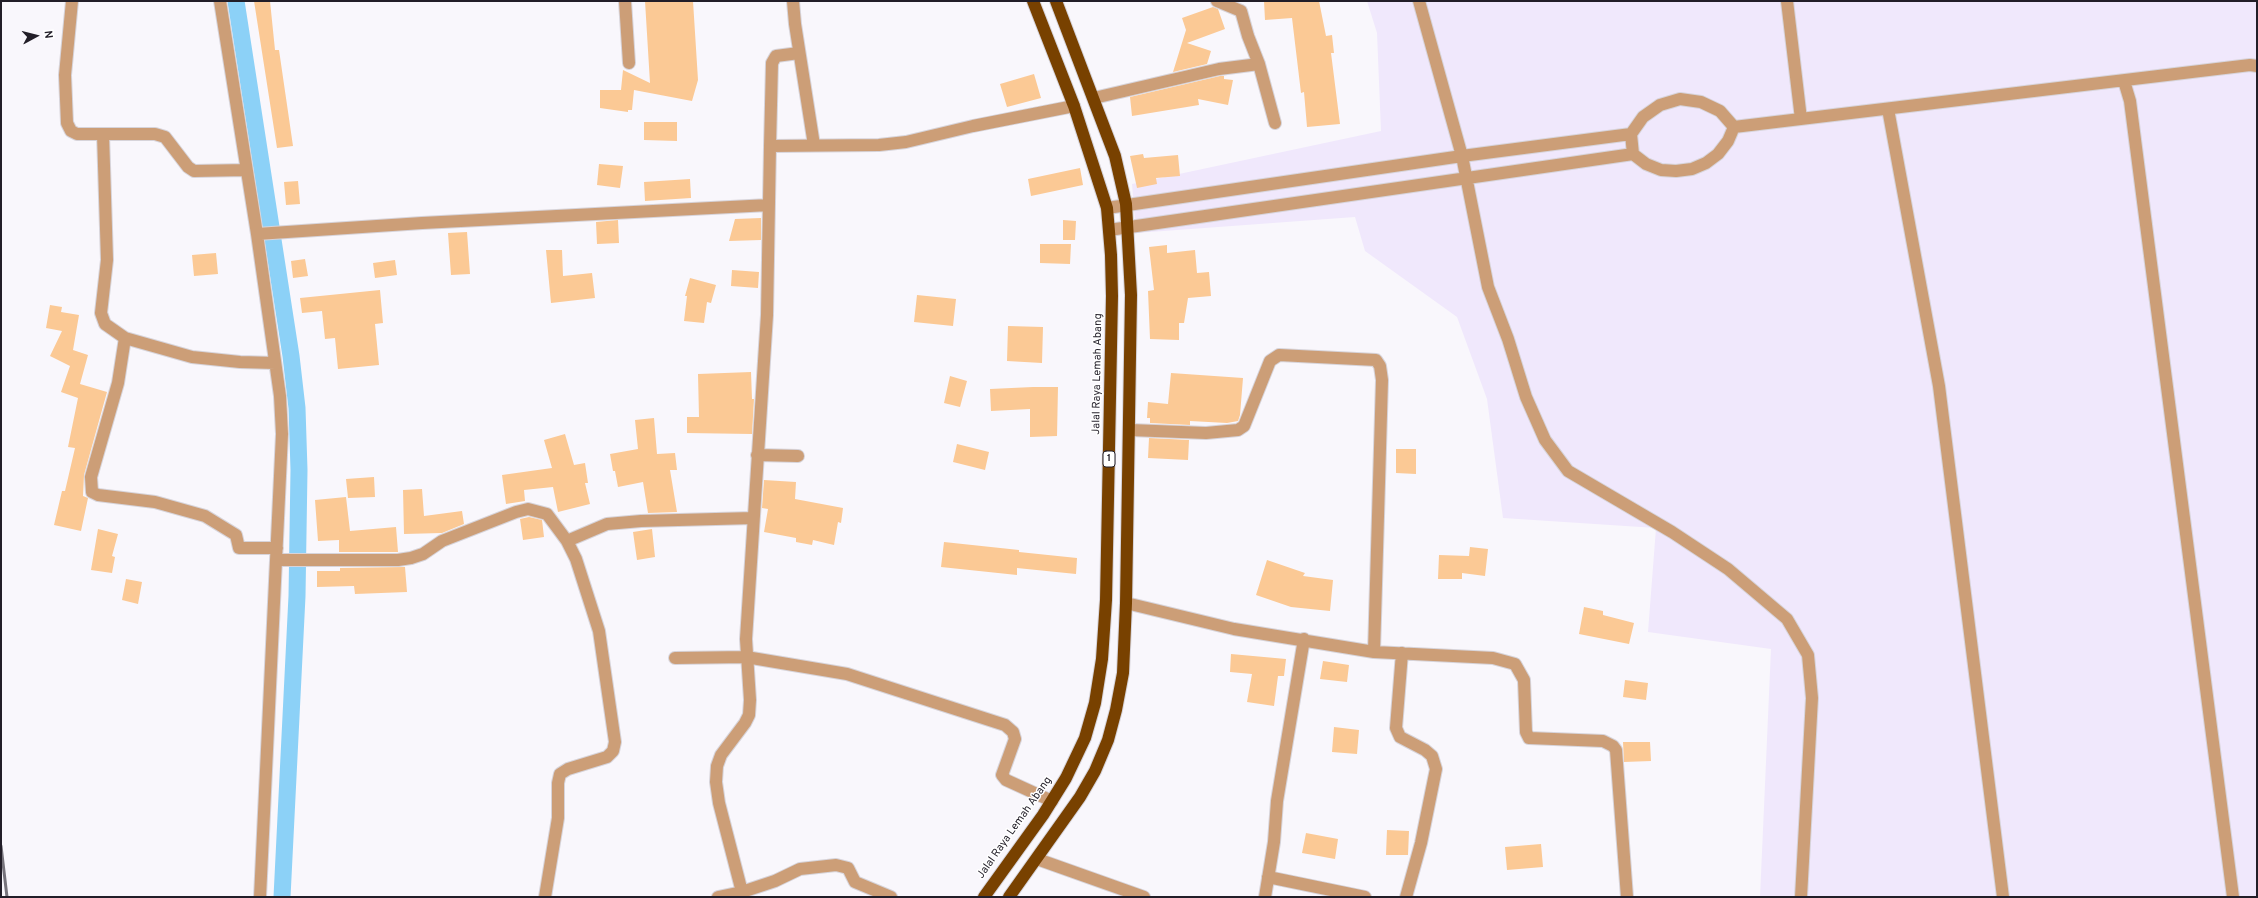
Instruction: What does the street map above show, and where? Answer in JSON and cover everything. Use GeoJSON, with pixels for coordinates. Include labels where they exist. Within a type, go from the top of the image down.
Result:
{"type":"FeatureCollection","features":[{"type":"Feature","properties":{"kind":"highway","name":"Jalal Raya Lemah Abang"},"geometry":{"type":"LineString","coordinates":[[984,897],[1052,801],[1066,778],[1084,738],[1095,703],[1102,659],[1108,532],[1112,296],[1107,208],[1074,106],[1033,1]]}},
{"type":"Feature","properties":{"kind":"highway","name":"1"},"geometry":{"type":"LineString","coordinates":[[1009,897],[1080,796],[1095,771],[1108,740],[1116,710],[1123,673],[1130,430],[1131,295],[1129,228],[1126,204],[1115,156],[1056,1]]}},
{"type":"Feature","properties":{"kind":"street"},"geometry":{"type":"LineString","coordinates":[[72,1],[65,75],[67,123],[71,131],[76,134],[155,134],[165,137],[188,166],[194,171],[246,170]]}},
{"type":"Feature","properties":{"kind":"street"},"geometry":{"type":"LineString","coordinates":[[220,1],[246,170],[261,234],[282,434],[260,897]]}},
{"type":"Feature","properties":{"kind":"street"},"geometry":{"type":"LineString","coordinates":[[625,1],[629,63]]}},
{"type":"Feature","properties":{"kind":"street"},"geometry":{"type":"LineString","coordinates":[[793,1],[799,53],[814,145]]}},
{"type":"Feature","properties":{"kind":"street"},"geometry":{"type":"LineString","coordinates":[[1217,1],[1241,11],[1248,36],[1260,64],[1275,123]]}},
{"type":"Feature","properties":{"kind":"street"},"geometry":{"type":"LineString","coordinates":[[1419,1],[1462,156],[1488,287],[1508,339],[1526,397],[1545,440],[1568,471],[1672,532],[1728,569],[1787,619],[1808,655],[1812,698],[1801,897]]}},
{"type":"Feature","properties":{"kind":"street"},"geometry":{"type":"LineString","coordinates":[[1787,1],[1801,119]]}},
{"type":"Feature","properties":{"kind":"street"},"geometry":{"type":"LineString","coordinates":[[742,892],[719,803],[716,782],[717,766],[721,754],[745,723],[749,715],[750,700],[746,657],[753,518],[767,316],[772,63],[776,56],[799,53]]}},
{"type":"Feature","properties":{"kind":"street"},"geometry":{"type":"LineString","coordinates":[[1094,98],[1219,69],[1260,64]]}},
{"type":"Feature","properties":{"kind":"street"},"geometry":{"type":"LineString","coordinates":[[1734,127],[2250,65],[2257,66]]}},
{"type":"Feature","properties":{"kind":"street"},"geometry":{"type":"LineString","coordinates":[[2124,81],[2130,101],[2233,897]]}},
{"type":"Feature","properties":{"kind":"street"},"geometry":{"type":"LineString","coordinates":[[1633,154],[1631,134],[1643,117],[1660,105],[1680,99],[1702,102],[1720,111],[1734,127]]}},
{"type":"Feature","properties":{"kind":"street"},"geometry":{"type":"LineString","coordinates":[[770,146],[879,145],[906,142],[973,126],[1074,106]]}},
{"type":"Feature","properties":{"kind":"street"},"geometry":{"type":"LineString","coordinates":[[1888,109],[1939,386],[2003,897]]}},
{"type":"Feature","properties":{"kind":"street"},"geometry":{"type":"LineString","coordinates":[[1109,230],[1633,154],[1646,164],[1661,170],[1676,172],[1692,169],[1706,163],[1718,154],[1728,141],[1734,127]]}},
{"type":"Feature","properties":{"kind":"street"},"geometry":{"type":"LineString","coordinates":[[103,134],[107,260],[101,314],[105,324],[125,338],[192,357],[240,362],[275,363]]}},
{"type":"Feature","properties":{"kind":"street"},"geometry":{"type":"LineString","coordinates":[[1107,208],[1126,204],[1462,156],[1631,134]]}},
{"type":"Feature","properties":{"kind":"street"},"geometry":{"type":"LineString","coordinates":[[261,234],[289,231],[769,205]]}},
{"type":"Feature","properties":{"kind":"street"},"geometry":{"type":"LineString","coordinates":[[125,338],[118,383],[91,478],[92,492],[98,495],[155,502],[205,516],[236,535],[239,548],[277,548]]}},
{"type":"Feature","properties":{"kind":"street"},"geometry":{"type":"LineString","coordinates":[[1130,430],[1206,433],[1238,430],[1244,426],[1270,361],[1279,355],[1376,360],[1380,366],[1382,380],[1374,652]]}},
{"type":"Feature","properties":{"kind":"street"},"geometry":{"type":"LineString","coordinates":[[757,455],[798,456]]}},
{"type":"Feature","properties":{"kind":"street"},"geometry":{"type":"LineString","coordinates":[[276,560],[310,561],[411,558],[423,554],[442,541],[516,512],[528,509],[547,514],[567,541],[576,559],[599,631],[615,742],[613,751],[607,757],[568,769],[560,774],[558,783],[558,818],[545,897]]}},
{"type":"Feature","properties":{"kind":"street"},"geometry":{"type":"LineString","coordinates":[[567,541],[607,524],[657,520],[753,518]]}},
{"type":"Feature","properties":{"kind":"street"},"geometry":{"type":"LineString","coordinates":[[1126,603],[1234,629],[1304,639],[1374,652],[1493,658],[1515,664],[1520,670],[1524,680],[1526,732],[1529,738],[1603,741],[1613,746],[1618,757],[1627,897]]}},
{"type":"Feature","properties":{"kind":"street"},"geometry":{"type":"LineString","coordinates":[[1265,897],[1274,842],[1276,801],[1304,639]]}},
{"type":"Feature","properties":{"kind":"street"},"geometry":{"type":"LineString","coordinates":[[1402,653],[1396,728],[1400,737],[1425,750],[1432,756],[1436,769],[1421,843],[1406,897]]}},
{"type":"Feature","properties":{"kind":"street"},"geometry":{"type":"LineString","coordinates":[[675,658],[746,657],[847,674],[1006,725],[1013,732],[1015,739],[1002,775],[1006,780],[1052,801]]}},
{"type":"Feature","properties":{"kind":"street"},"geometry":{"type":"LineString","coordinates":[[1037,859],[1144,897]]}},
{"type":"Feature","properties":{"kind":"street"},"geometry":{"type":"LineString","coordinates":[[718,897],[742,892],[776,881],[800,869],[836,865],[848,868],[855,882],[890,897]]}},
{"type":"Feature","properties":{"kind":"street"},"geometry":{"type":"LineString","coordinates":[[1268,877],[1365,897]]}},
{"type":"Feature","properties":{"kind":"shaded area"},"geometry":{"type":"Polygon","coordinates":[[[1367,1],[2257,1],[2257,897],[1760,897],[1771,649],[1648,632],[1656,528],[1503,518],[1487,399],[1457,317],[1365,251],[1355,217],[1136,233],[1132,184],[1381,131],[1377,33],[1367,1]]]}},
{"type":"Feature","properties":{"kind":"building"},"geometry":{"type":"Polygon","coordinates":[[[254,1],[270,1],[275,50],[279,50],[293,146],[277,148],[254,1]]]}},
{"type":"Feature","properties":{"kind":"building"},"geometry":{"type":"Polygon","coordinates":[[[645,1],[693,1],[698,80],[692,101],[634,90],[632,110],[628,110],[628,112],[600,108],[600,90],[621,90],[623,70],[650,83],[645,1]]]}},
{"type":"Feature","properties":{"kind":"building"},"geometry":{"type":"Polygon","coordinates":[[[1264,1],[1319,1],[1326,36],[1332,35],[1334,53],[1331,53],[1340,124],[1307,127],[1304,92],[1301,93],[1292,18],[1265,20],[1264,1]]]}},
{"type":"Feature","properties":{"kind":"building"},"geometry":{"type":"Polygon","coordinates":[[[1213,7],[1218,9],[1225,29],[1187,43],[1211,51],[1207,64],[1173,72],[1186,30],[1182,18],[1213,7]]]}},
{"type":"Feature","properties":{"kind":"building"},"geometry":{"type":"Polygon","coordinates":[[[1034,74],[1041,98],[1007,107],[1000,84],[1034,74]]]}},
{"type":"Feature","properties":{"kind":"building"},"geometry":{"type":"Polygon","coordinates":[[[1224,76],[1224,79],[1233,80],[1228,105],[1198,99],[1199,105],[1132,116],[1130,97],[1224,76]]]}},
{"type":"Feature","properties":{"kind":"building"},"geometry":{"type":"Polygon","coordinates":[[[644,122],[677,122],[677,141],[644,140],[644,122]]]}},
{"type":"Feature","properties":{"kind":"building"},"geometry":{"type":"Polygon","coordinates":[[[1143,154],[1144,158],[1178,155],[1180,176],[1156,178],[1157,184],[1137,188],[1130,156],[1143,154]]]}},
{"type":"Feature","properties":{"kind":"building"},"geometry":{"type":"Polygon","coordinates":[[[599,164],[623,166],[620,188],[597,185],[599,164]]]}},
{"type":"Feature","properties":{"kind":"building"},"geometry":{"type":"Polygon","coordinates":[[[1080,168],[1083,185],[1031,196],[1028,179],[1080,168]]]}},
{"type":"Feature","properties":{"kind":"building"},"geometry":{"type":"Polygon","coordinates":[[[690,179],[691,198],[645,201],[644,182],[690,179]]]}},
{"type":"Feature","properties":{"kind":"building"},"geometry":{"type":"Polygon","coordinates":[[[298,181],[300,204],[286,205],[284,182],[298,181]]]}},
{"type":"Feature","properties":{"kind":"building"},"geometry":{"type":"Polygon","coordinates":[[[761,218],[761,240],[729,241],[735,219],[761,218]]]}},
{"type":"Feature","properties":{"kind":"building"},"geometry":{"type":"Polygon","coordinates":[[[618,220],[619,243],[597,244],[596,222],[618,220]]]}},
{"type":"Feature","properties":{"kind":"building"},"geometry":{"type":"Polygon","coordinates":[[[1063,220],[1076,221],[1075,240],[1063,240],[1063,220]]]}},
{"type":"Feature","properties":{"kind":"building"},"geometry":{"type":"Polygon","coordinates":[[[467,232],[470,274],[451,275],[448,233],[467,232]]]}},
{"type":"Feature","properties":{"kind":"building"},"geometry":{"type":"Polygon","coordinates":[[[1040,244],[1071,244],[1070,264],[1040,263],[1040,244]]]}},
{"type":"Feature","properties":{"kind":"building"},"geometry":{"type":"Polygon","coordinates":[[[1167,245],[1167,253],[1195,250],[1197,273],[1209,272],[1211,296],[1188,298],[1184,323],[1179,323],[1179,340],[1150,339],[1148,291],[1154,290],[1149,247],[1167,245]]]}},
{"type":"Feature","properties":{"kind":"building"},"geometry":{"type":"Polygon","coordinates":[[[546,250],[562,250],[563,276],[592,273],[595,298],[551,303],[546,250]]]}},
{"type":"Feature","properties":{"kind":"building"},"geometry":{"type":"Polygon","coordinates":[[[216,253],[218,274],[194,276],[192,255],[216,253]]]}},
{"type":"Feature","properties":{"kind":"building"},"geometry":{"type":"Polygon","coordinates":[[[305,259],[308,276],[293,278],[291,261],[305,259]]]}},
{"type":"Feature","properties":{"kind":"building"},"geometry":{"type":"Polygon","coordinates":[[[395,260],[397,275],[375,278],[373,263],[395,260]]]}},
{"type":"Feature","properties":{"kind":"building"},"geometry":{"type":"Polygon","coordinates":[[[732,270],[759,272],[758,288],[731,286],[732,270]]]}},
{"type":"Feature","properties":{"kind":"building"},"geometry":{"type":"Polygon","coordinates":[[[690,278],[716,285],[711,303],[707,302],[704,323],[684,321],[687,296],[685,296],[690,278]]]}},
{"type":"Feature","properties":{"kind":"building"},"geometry":{"type":"Polygon","coordinates":[[[380,290],[383,323],[375,324],[379,365],[338,369],[335,338],[325,339],[322,311],[302,313],[300,298],[380,290]]]}},
{"type":"Feature","properties":{"kind":"building"},"geometry":{"type":"Polygon","coordinates":[[[917,295],[956,299],[953,326],[914,322],[917,295]]]}},
{"type":"Feature","properties":{"kind":"building"},"geometry":{"type":"Polygon","coordinates":[[[50,305],[62,307],[61,312],[79,315],[73,350],[88,355],[80,384],[107,392],[84,475],[83,496],[88,498],[81,531],[54,525],[62,491],[65,491],[75,448],[68,447],[78,398],[61,392],[70,366],[50,356],[62,331],[46,328],[50,305]]]}},
{"type":"Feature","properties":{"kind":"building"},"geometry":{"type":"Polygon","coordinates":[[[1008,326],[1043,327],[1042,363],[1007,361],[1008,326]]]}},
{"type":"Feature","properties":{"kind":"building"},"geometry":{"type":"Polygon","coordinates":[[[751,372],[752,399],[754,399],[752,434],[687,433],[687,417],[699,417],[698,374],[751,372]]]}},
{"type":"Feature","properties":{"kind":"building"},"geometry":{"type":"Polygon","coordinates":[[[1171,373],[1243,378],[1240,415],[1238,421],[1227,423],[1190,421],[1190,425],[1150,423],[1150,418],[1147,418],[1148,402],[1168,404],[1171,373]]]}},
{"type":"Feature","properties":{"kind":"building"},"geometry":{"type":"Polygon","coordinates":[[[950,376],[967,381],[960,407],[944,403],[950,376]]]}},
{"type":"Feature","properties":{"kind":"building"},"geometry":{"type":"Polygon","coordinates":[[[1058,387],[1057,436],[1030,437],[1030,409],[991,411],[990,389],[1058,387]]]}},
{"type":"Feature","properties":{"kind":"building"},"geometry":{"type":"Polygon","coordinates":[[[654,418],[657,454],[675,453],[677,470],[670,470],[677,512],[648,513],[643,482],[618,487],[615,471],[613,471],[610,454],[638,449],[635,420],[654,418]]]}},
{"type":"Feature","properties":{"kind":"building"},"geometry":{"type":"Polygon","coordinates":[[[565,434],[574,465],[585,463],[588,483],[585,483],[590,504],[558,512],[553,487],[524,490],[525,501],[506,504],[502,475],[552,468],[544,440],[565,434]]]}},
{"type":"Feature","properties":{"kind":"building"},"geometry":{"type":"Polygon","coordinates":[[[1149,438],[1189,440],[1188,460],[1148,458],[1149,438]]]}},
{"type":"Feature","properties":{"kind":"building"},"geometry":{"type":"Polygon","coordinates":[[[957,444],[989,452],[985,470],[953,462],[957,444]]]}},
{"type":"Feature","properties":{"kind":"building"},"geometry":{"type":"Polygon","coordinates":[[[1396,449],[1416,449],[1416,474],[1396,473],[1396,449]]]}},
{"type":"Feature","properties":{"kind":"building"},"geometry":{"type":"Polygon","coordinates":[[[374,477],[375,497],[348,498],[346,479],[374,477]]]}},
{"type":"Feature","properties":{"kind":"building"},"geometry":{"type":"Polygon","coordinates":[[[764,480],[796,482],[795,499],[843,508],[841,523],[838,522],[834,545],[813,540],[812,545],[796,542],[796,538],[764,532],[768,509],[762,508],[764,480]]]}},
{"type":"Feature","properties":{"kind":"building"},"geometry":{"type":"Polygon","coordinates":[[[422,489],[424,516],[462,511],[464,524],[442,533],[404,534],[403,490],[422,489]]]}},
{"type":"Feature","properties":{"kind":"building"},"geometry":{"type":"Polygon","coordinates":[[[346,497],[350,531],[396,527],[398,552],[339,552],[339,540],[318,541],[315,500],[346,497]]]}},
{"type":"Feature","properties":{"kind":"building"},"geometry":{"type":"Polygon","coordinates":[[[529,517],[542,520],[544,537],[523,540],[520,519],[529,517]]]}},
{"type":"Feature","properties":{"kind":"building"},"geometry":{"type":"Polygon","coordinates":[[[98,529],[118,534],[112,556],[115,557],[112,573],[91,570],[98,529]]]}},
{"type":"Feature","properties":{"kind":"building"},"geometry":{"type":"Polygon","coordinates":[[[652,529],[655,557],[637,560],[633,532],[652,529]]]}},
{"type":"Feature","properties":{"kind":"building"},"geometry":{"type":"Polygon","coordinates":[[[944,542],[1077,558],[1076,574],[1017,568],[1017,575],[941,567],[944,542]]]}},
{"type":"Feature","properties":{"kind":"building"},"geometry":{"type":"Polygon","coordinates":[[[1470,547],[1488,549],[1485,576],[1462,573],[1462,579],[1438,579],[1439,555],[1469,556],[1470,547]]]}},
{"type":"Feature","properties":{"kind":"building"},"geometry":{"type":"Polygon","coordinates":[[[1267,560],[1305,573],[1303,576],[1333,580],[1330,611],[1291,607],[1256,595],[1267,560]]]}},
{"type":"Feature","properties":{"kind":"building"},"geometry":{"type":"Polygon","coordinates":[[[405,567],[407,592],[355,594],[354,586],[317,587],[317,571],[340,571],[340,568],[405,567]]]}},
{"type":"Feature","properties":{"kind":"building"},"geometry":{"type":"Polygon","coordinates":[[[126,579],[142,582],[138,604],[122,600],[126,579]]]}},
{"type":"Feature","properties":{"kind":"building"},"geometry":{"type":"Polygon","coordinates":[[[1584,607],[1603,611],[1603,615],[1634,623],[1629,644],[1579,634],[1584,607]]]}},
{"type":"Feature","properties":{"kind":"building"},"geometry":{"type":"Polygon","coordinates":[[[1231,654],[1286,659],[1284,676],[1278,676],[1274,706],[1247,702],[1252,674],[1230,672],[1231,654]]]}},
{"type":"Feature","properties":{"kind":"building"},"geometry":{"type":"Polygon","coordinates":[[[1323,661],[1349,665],[1347,682],[1320,679],[1323,661]]]}},
{"type":"Feature","properties":{"kind":"building"},"geometry":{"type":"Polygon","coordinates":[[[1625,680],[1648,683],[1646,700],[1623,697],[1625,680]]]}},
{"type":"Feature","properties":{"kind":"building"},"geometry":{"type":"Polygon","coordinates":[[[1334,727],[1359,730],[1357,754],[1332,752],[1334,727]]]}},
{"type":"Feature","properties":{"kind":"building"},"geometry":{"type":"Polygon","coordinates":[[[1623,742],[1650,742],[1651,761],[1624,762],[1623,742]]]}},
{"type":"Feature","properties":{"kind":"building"},"geometry":{"type":"Polygon","coordinates":[[[1387,830],[1409,831],[1408,855],[1386,855],[1387,830]]]}},
{"type":"Feature","properties":{"kind":"building"},"geometry":{"type":"Polygon","coordinates":[[[1306,833],[1338,839],[1335,859],[1302,853],[1306,833]]]}},
{"type":"Feature","properties":{"kind":"building"},"geometry":{"type":"Polygon","coordinates":[[[1541,844],[1543,867],[1507,870],[1505,847],[1541,844]]]}},
{"type":"Feature","properties":{"kind":"waterway"},"geometry":{"type":"LineString","coordinates":[[236,1],[291,356],[297,408],[299,470],[297,596],[282,897]]}},
{"type":"Feature","properties":{"kind":"railway"},"geometry":{"type":"LineString","coordinates":[[1,846],[7,897]]}}]}
